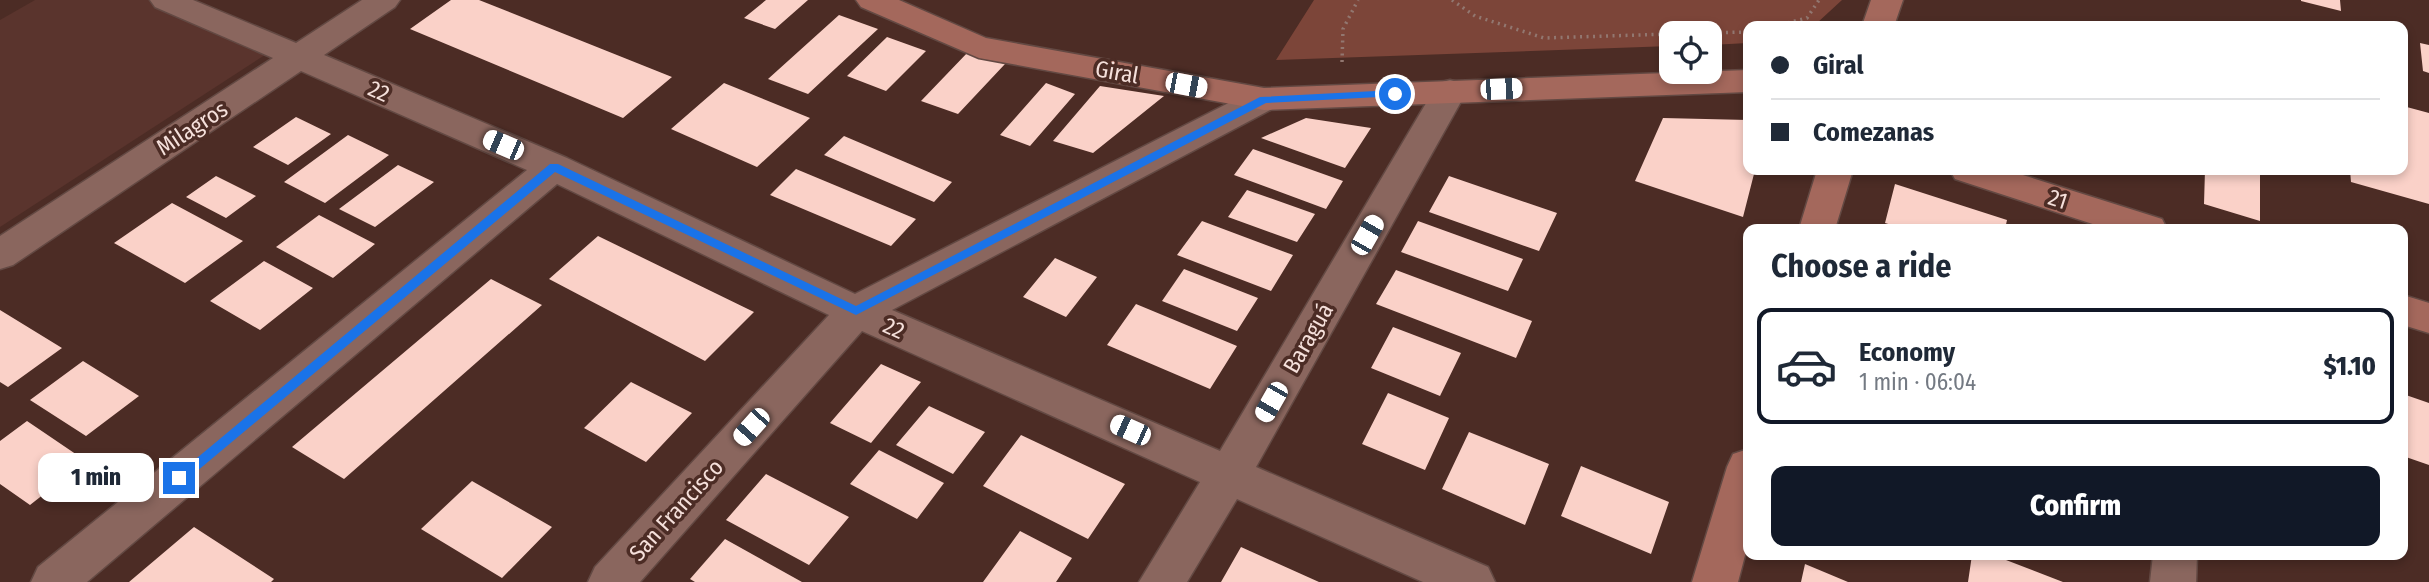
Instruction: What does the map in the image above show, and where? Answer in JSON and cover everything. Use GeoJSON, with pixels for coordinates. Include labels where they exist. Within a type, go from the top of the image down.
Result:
{"type":"FeatureCollection","features":[{"type":"Feature","properties":{"kind":"street","name":"22"},"geometry":{"type":"LineString","coordinates":[[166,0],[554,167],[856,311],[1472,582]]}},
{"type":"Feature","properties":{"kind":"street","name":"Milagros"},"geometry":{"type":"LineString","coordinates":[[0,255],[384,0]]}},
{"type":"Feature","properties":{"kind":"street","name":"Giral"},"geometry":{"type":"LineString","coordinates":[[872,0],[979,47],[1264,99],[1743,81]]}},
{"type":"Feature","properties":{"kind":"street"},"geometry":{"type":"LineString","coordinates":[[1880,21],[1888,0]]}},
{"type":"Feature","properties":{"kind":"street","name":"Baraguá"},"geometry":{"type":"LineString","coordinates":[[1162,582],[1229,474],[1450,91]]}},
{"type":"Feature","properties":{"kind":"street","name":"San Francisco"},"geometry":{"type":"LineString","coordinates":[[611,582],[856,311],[1264,99]]}},
{"type":"Feature","properties":{"kind":"street"},"geometry":{"type":"LineString","coordinates":[[54,582],[554,167]]}},
{"type":"Feature","properties":{"kind":"street"},"geometry":{"type":"LineString","coordinates":[[1819,224],[1833,175]]}},
{"type":"Feature","properties":{"kind":"street","name":"21"},"geometry":{"type":"LineString","coordinates":[[1983,175],[2134,224]]}},
{"type":"Feature","properties":{"kind":"street"},"geometry":{"type":"LineString","coordinates":[[2408,312],[2429,318]]}},
{"type":"Feature","properties":{"kind":"street"},"geometry":{"type":"LineString","coordinates":[[1715,582],[1743,484]]}},
{"type":"Feature","properties":{"kind":"street"},"geometry":{"type":"LineString","coordinates":[[2173,582],[2175,560]]}},
{"type":"Feature","properties":{"kind":"path"},"geometry":{"type":"LineString","coordinates":[[1340,96],[1343,29],[1358,0]]}},
{"type":"Feature","properties":{"kind":"path"},"geometry":{"type":"LineString","coordinates":[[1452,0],[1475,16],[1544,38],[1659,34]]}},
{"type":"Feature","properties":{"kind":"path"},"geometry":{"type":"LineString","coordinates":[[1795,21],[1807,18],[1819,0]]}},
{"type":"Feature","properties":{"kind":"path"},"geometry":{"type":"LineString","coordinates":[[1722,33],[1743,32]]}},
{"type":"Feature","properties":{"kind":"shaded area"},"geometry":{"type":"Polygon","coordinates":[[[35,0],[157,0],[271,51],[0,227],[0,20],[35,0]]]}},
{"type":"Feature","properties":{"kind":"shaded area"},"geometry":{"type":"Polygon","coordinates":[[[1314,0],[1842,0],[1819,21],[1743,21],[1743,43],[1722,44],[1722,21],[1659,21],[1659,46],[1276,60],[1314,0]]]}},
{"type":"Feature","properties":{"kind":"building"},"geometry":{"type":"Polygon","coordinates":[[[451,0],[479,0],[672,77],[623,118],[410,29],[451,0]]]}},
{"type":"Feature","properties":{"kind":"building"},"geometry":{"type":"Polygon","coordinates":[[[766,0],[808,0],[775,29],[744,18],[766,0]]]}},
{"type":"Feature","properties":{"kind":"building"},"geometry":{"type":"Polygon","coordinates":[[[2340,0],[2341,11],[2301,1],[2340,0]]]}},
{"type":"Feature","properties":{"kind":"building"},"geometry":{"type":"Polygon","coordinates":[[[839,15],[878,29],[808,94],[768,79],[839,15]]]}},
{"type":"Feature","properties":{"kind":"building"},"geometry":{"type":"Polygon","coordinates":[[[887,37],[926,51],[886,91],[847,76],[887,37]]]}},
{"type":"Feature","properties":{"kind":"building"},"geometry":{"type":"Polygon","coordinates":[[[2420,43],[2429,45],[2429,73],[2423,71],[2420,43]]]}},
{"type":"Feature","properties":{"kind":"building"},"geometry":{"type":"Polygon","coordinates":[[[969,51],[1005,64],[958,114],[921,101],[969,51]]]}},
{"type":"Feature","properties":{"kind":"building"},"geometry":{"type":"Polygon","coordinates":[[[724,83],[810,118],[757,167],[671,129],[724,83]]]}},
{"type":"Feature","properties":{"kind":"building"},"geometry":{"type":"Polygon","coordinates":[[[1046,83],[1075,94],[1030,146],[1000,135],[1046,83]]]}},
{"type":"Feature","properties":{"kind":"building"},"geometry":{"type":"Polygon","coordinates":[[[1100,86],[1164,96],[1093,153],[1053,141],[1100,86]]]}},
{"type":"Feature","properties":{"kind":"building"},"geometry":{"type":"Polygon","coordinates":[[[2408,107],[2429,113],[2429,204],[2351,182],[2350,175],[2408,175],[2408,107]]]}},
{"type":"Feature","properties":{"kind":"building"},"geometry":{"type":"Polygon","coordinates":[[[296,117],[331,134],[288,165],[253,147],[296,117]]]}},
{"type":"Feature","properties":{"kind":"building"},"geometry":{"type":"Polygon","coordinates":[[[1306,118],[1371,128],[1345,168],[1261,138],[1306,118]]]}},
{"type":"Feature","properties":{"kind":"building"},"geometry":{"type":"Polygon","coordinates":[[[1663,118],[1743,120],[1743,175],[1754,175],[1743,217],[1635,181],[1663,118]]]}},
{"type":"Feature","properties":{"kind":"building"},"geometry":{"type":"Polygon","coordinates":[[[348,135],[389,155],[325,203],[284,182],[348,135]]]}},
{"type":"Feature","properties":{"kind":"building"},"geometry":{"type":"Polygon","coordinates":[[[844,136],[952,182],[934,202],[824,155],[844,136]]]}},
{"type":"Feature","properties":{"kind":"building"},"geometry":{"type":"Polygon","coordinates":[[[1253,149],[1343,181],[1326,209],[1234,175],[1253,149]]]}},
{"type":"Feature","properties":{"kind":"building"},"geometry":{"type":"Polygon","coordinates":[[[398,165],[434,182],[375,227],[339,209],[398,165]]]}},
{"type":"Feature","properties":{"kind":"building"},"geometry":{"type":"Polygon","coordinates":[[[796,169],[916,219],[891,246],[770,195],[796,169]]]}},
{"type":"Feature","properties":{"kind":"building"},"geometry":{"type":"Polygon","coordinates":[[[2205,175],[2260,175],[2260,221],[2204,204],[2205,175]]]}},
{"type":"Feature","properties":{"kind":"building"},"geometry":{"type":"Polygon","coordinates":[[[216,176],[256,196],[226,218],[186,197],[216,176]]]}},
{"type":"Feature","properties":{"kind":"building"},"geometry":{"type":"Polygon","coordinates":[[[1449,176],[1557,213],[1539,251],[1429,212],[1449,176]]]}},
{"type":"Feature","properties":{"kind":"building"},"geometry":{"type":"Polygon","coordinates":[[[1895,184],[2007,220],[2006,224],[1885,223],[1895,184]]]}},
{"type":"Feature","properties":{"kind":"building"},"geometry":{"type":"Polygon","coordinates":[[[1247,190],[1315,214],[1297,242],[1228,217],[1247,190]]]}},
{"type":"Feature","properties":{"kind":"building"},"geometry":{"type":"Polygon","coordinates":[[[172,203],[243,241],[185,283],[114,243],[172,203]]]}},
{"type":"Feature","properties":{"kind":"building"},"geometry":{"type":"Polygon","coordinates":[[[319,215],[375,244],[333,278],[276,247],[319,215]]]}},
{"type":"Feature","properties":{"kind":"building"},"geometry":{"type":"Polygon","coordinates":[[[1202,221],[1293,255],[1271,291],[1177,255],[1202,221]]]}},
{"type":"Feature","properties":{"kind":"building"},"geometry":{"type":"Polygon","coordinates":[[[1418,221],[1523,259],[1508,291],[1401,252],[1418,221]]]}},
{"type":"Feature","properties":{"kind":"building"},"geometry":{"type":"Polygon","coordinates":[[[598,236],[754,312],[705,361],[549,279],[598,236]]]}},
{"type":"Feature","properties":{"kind":"building"},"geometry":{"type":"Polygon","coordinates":[[[1055,258],[1097,277],[1066,317],[1023,297],[1055,258]]]}},
{"type":"Feature","properties":{"kind":"building"},"geometry":{"type":"Polygon","coordinates":[[[264,261],[313,288],[260,330],[210,301],[264,261]]]}},
{"type":"Feature","properties":{"kind":"building"},"geometry":{"type":"Polygon","coordinates":[[[1184,269],[1258,298],[1237,331],[1162,301],[1184,269]]]}},
{"type":"Feature","properties":{"kind":"building"},"geometry":{"type":"Polygon","coordinates":[[[1396,270],[1532,321],[1516,358],[1376,304],[1396,270]]]}},
{"type":"Feature","properties":{"kind":"building"},"geometry":{"type":"Polygon","coordinates":[[[491,279],[542,305],[344,479],[292,447],[491,279]]]}},
{"type":"Feature","properties":{"kind":"building"},"geometry":{"type":"Polygon","coordinates":[[[1136,304],[1237,346],[1210,389],[1107,345],[1136,304]]]}},
{"type":"Feature","properties":{"kind":"building"},"geometry":{"type":"Polygon","coordinates":[[[0,310],[62,348],[8,387],[0,382],[0,310]]]}},
{"type":"Feature","properties":{"kind":"building"},"geometry":{"type":"Polygon","coordinates":[[[1393,327],[1461,353],[1440,396],[1371,368],[1393,327]]]}},
{"type":"Feature","properties":{"kind":"building"},"geometry":{"type":"Polygon","coordinates":[[[83,361],[139,396],[86,436],[30,400],[83,361]]]}},
{"type":"Feature","properties":{"kind":"building"},"geometry":{"type":"Polygon","coordinates":[[[881,364],[921,382],[871,443],[830,423],[881,364]]]}},
{"type":"Feature","properties":{"kind":"building"},"geometry":{"type":"Polygon","coordinates":[[[631,382],[692,413],[646,462],[584,428],[631,382]]]}},
{"type":"Feature","properties":{"kind":"building"},"geometry":{"type":"Polygon","coordinates":[[[1388,393],[1449,418],[1425,470],[1362,444],[1388,393]]]}},
{"type":"Feature","properties":{"kind":"building"},"geometry":{"type":"Polygon","coordinates":[[[2408,396],[2429,403],[2429,465],[2408,458],[2408,396]]]}},
{"type":"Feature","properties":{"kind":"building"},"geometry":{"type":"Polygon","coordinates":[[[929,406],[985,432],[953,474],[896,445],[929,406]]]}},
{"type":"Feature","properties":{"kind":"building"},"geometry":{"type":"Polygon","coordinates":[[[27,421],[86,461],[30,505],[0,484],[0,441],[27,421]]]}},
{"type":"Feature","properties":{"kind":"building"},"geometry":{"type":"Polygon","coordinates":[[[1469,432],[1549,464],[1525,525],[1442,489],[1469,432]]]}},
{"type":"Feature","properties":{"kind":"building"},"geometry":{"type":"Polygon","coordinates":[[[1021,435],[1125,484],[1088,539],[983,486],[1021,435]]]}},
{"type":"Feature","properties":{"kind":"building"},"geometry":{"type":"Polygon","coordinates":[[[879,450],[944,483],[917,519],[850,484],[879,450]]]}},
{"type":"Feature","properties":{"kind":"building"},"geometry":{"type":"Polygon","coordinates":[[[1581,466],[1669,502],[1651,554],[1561,516],[1581,466]]]}},
{"type":"Feature","properties":{"kind":"building"},"geometry":{"type":"Polygon","coordinates":[[[766,474],[849,517],[809,565],[726,520],[766,474]]]}},
{"type":"Feature","properties":{"kind":"building"},"geometry":{"type":"Polygon","coordinates":[[[472,481],[552,527],[502,578],[421,529],[472,481]]]}},
{"type":"Feature","properties":{"kind":"building"},"geometry":{"type":"Polygon","coordinates":[[[194,527],[274,579],[271,582],[129,582],[194,527]]]}},
{"type":"Feature","properties":{"kind":"building"},"geometry":{"type":"Polygon","coordinates":[[[1020,531],[1072,558],[1056,582],[983,582],[1020,531]]]}},
{"type":"Feature","properties":{"kind":"building"},"geometry":{"type":"Polygon","coordinates":[[[725,539],[802,582],[695,582],[690,579],[725,539]]]}},
{"type":"Feature","properties":{"kind":"building"},"geometry":{"type":"Polygon","coordinates":[[[1241,547],[1319,582],[1221,582],[1241,547]]]}},
{"type":"Feature","properties":{"kind":"building"},"geometry":{"type":"Polygon","coordinates":[[[1971,560],[2006,560],[2063,582],[1968,582],[1971,560]]]}},
{"type":"Feature","properties":{"kind":"building"},"geometry":{"type":"Polygon","coordinates":[[[1805,564],[1848,582],[1801,582],[1805,564]]]}},
{"type":"Feature","properties":{"kind":"route"},"geometry":{"type":"LineString","coordinates":[[179,478],[554,167],[856,311],[1264,99],[1395,94]]}}]}
